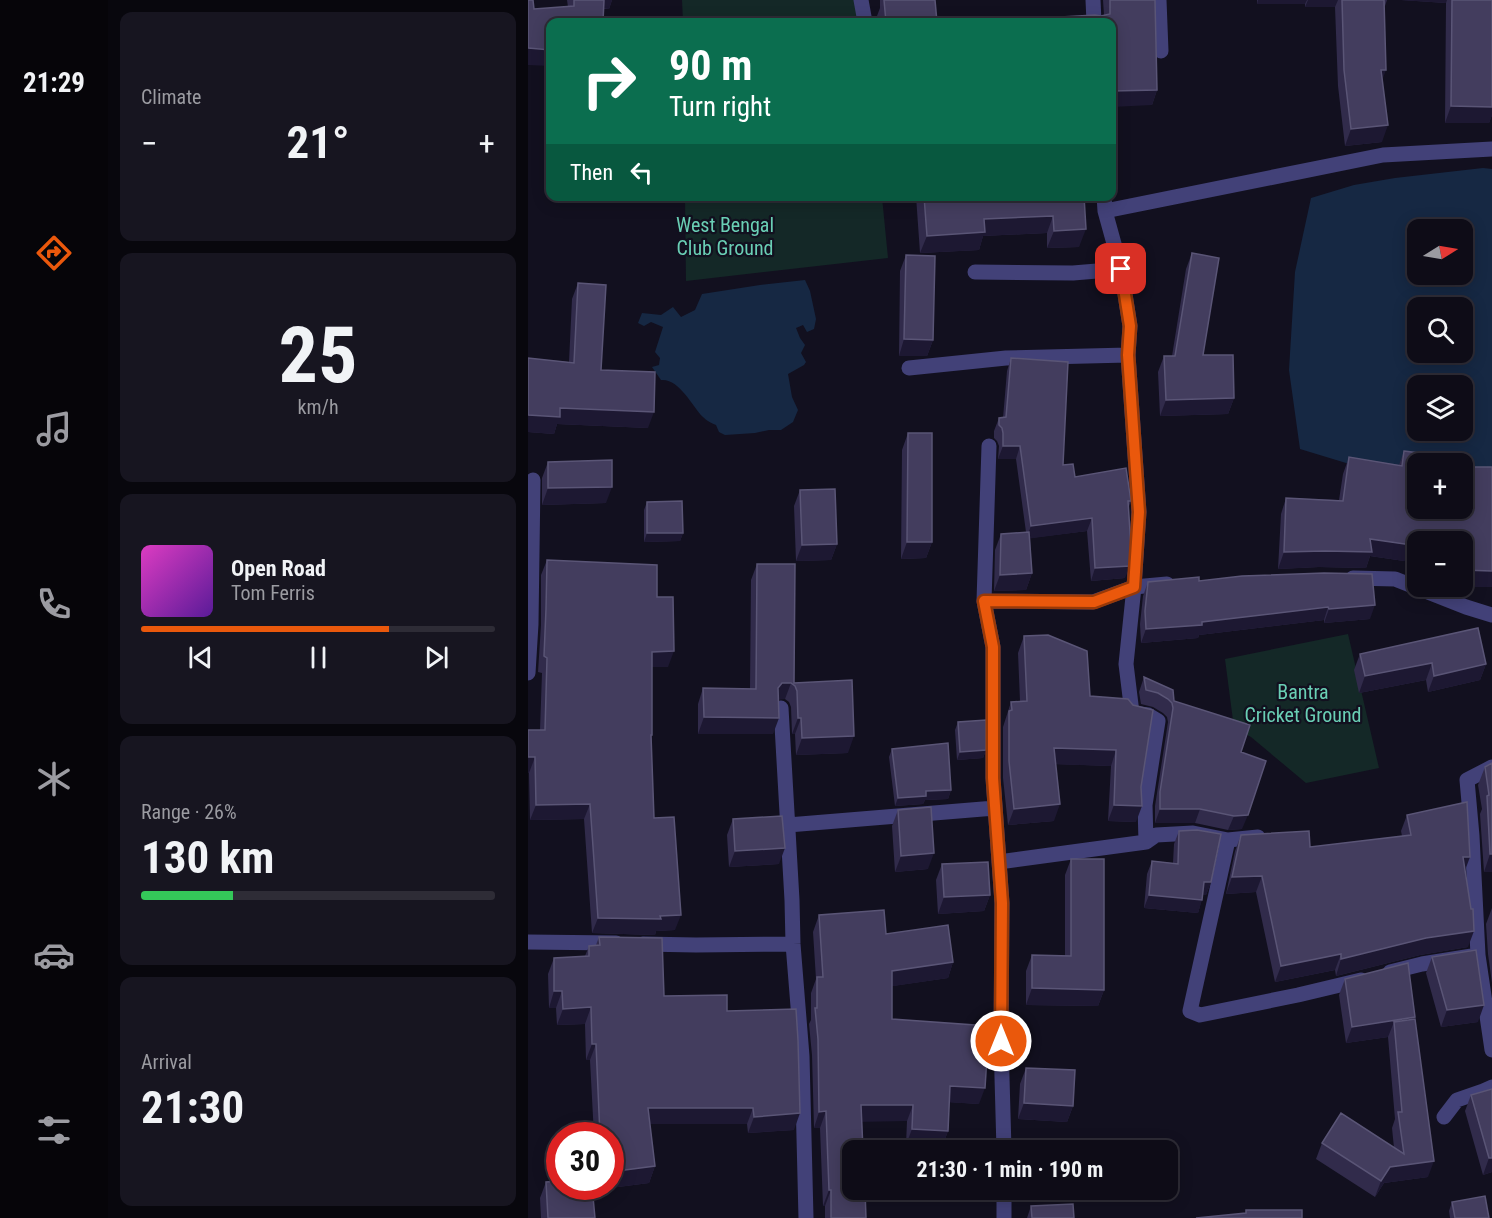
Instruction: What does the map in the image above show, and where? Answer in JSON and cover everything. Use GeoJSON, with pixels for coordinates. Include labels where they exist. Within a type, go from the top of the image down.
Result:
{"type":"FeatureCollection","features":[{"type":"Feature","properties":{"kind":"street"},"geometry":{"type":"LineString","coordinates":[[861,0],[864,18]]}},
{"type":"Feature","properties":{"kind":"street"},"geometry":{"type":"LineString","coordinates":[[1093,0],[1094,18]]}},
{"type":"Feature","properties":{"kind":"street"},"geometry":{"type":"LineString","coordinates":[[1159,0],[1161,51]]}},
{"type":"Feature","properties":{"kind":"street"},"geometry":{"type":"LineString","coordinates":[[1146,842],[1145,805],[1158,721],[1148,716],[1132,713],[1126,664],[1139,512],[1128,355],[1130,326],[1121,269],[1105,204],[1383,155],[1492,149]]}},
{"type":"Feature","properties":{"kind":"street"},"geometry":{"type":"LineString","coordinates":[[975,272],[1073,273],[1121,269]]}},
{"type":"Feature","properties":{"kind":"street"},"geometry":{"type":"LineString","coordinates":[[909,368],[1006,358],[1128,355]]}},
{"type":"Feature","properties":{"kind":"street"},"geometry":{"type":"LineString","coordinates":[[988,446],[984,601],[993,647],[993,778],[1002,903],[1001,1041],[1004,1140]]}},
{"type":"Feature","properties":{"kind":"street"},"geometry":{"type":"LineString","coordinates":[[528,673],[533,480]]}},
{"type":"Feature","properties":{"kind":"street"},"geometry":{"type":"LineString","coordinates":[[1341,577],[1395,579],[1466,608],[1492,615]]}},
{"type":"Feature","properties":{"kind":"street"},"geometry":{"type":"LineString","coordinates":[[984,601],[1094,602],[1134,587],[1186,582]]}},
{"type":"Feature","properties":{"kind":"street"},"geometry":{"type":"LineString","coordinates":[[781,708],[793,944],[802,1056],[806,1218]]}},
{"type":"Feature","properties":{"kind":"street"},"geometry":{"type":"LineString","coordinates":[[1492,767],[1467,780],[1478,955],[1492,1050]]}},
{"type":"Feature","properties":{"kind":"street"},"geometry":{"type":"LineString","coordinates":[[788,825],[995,808]]}},
{"type":"Feature","properties":{"kind":"street"},"geometry":{"type":"LineString","coordinates":[[999,862],[1146,842],[1156,835],[1192,833],[1228,840],[1272,835]]}},
{"type":"Feature","properties":{"kind":"street"},"geometry":{"type":"LineString","coordinates":[[1228,840],[1190,1011],[1200,1014],[1211,1012],[1298,995],[1422,964],[1478,955]]}},
{"type":"Feature","properties":{"kind":"street"},"geometry":{"type":"LineString","coordinates":[[528,942],[793,944]]}},
{"type":"Feature","properties":{"kind":"street"},"geometry":{"type":"LineString","coordinates":[[1444,1117],[1457,1100],[1492,1087]]}},
{"type":"Feature","properties":{"kind":"street"},"geometry":{"type":"LineString","coordinates":[[1004,1200],[1004,1218]]}},
{"type":"Feature","properties":{"kind":"green space"},"geometry":{"type":"Polygon","coordinates":[[[682,0],[865,0],[867,18],[683,18],[682,0]]]}},
{"type":"Feature","properties":{"kind":"green space","name":"West Bengal Club Ground"},"geometry":{"type":"Polygon","coordinates":[[[685,201],[882,201],[888,258],[686,281],[685,201]]]}},
{"type":"Feature","properties":{"kind":"green space","name":"Bantra Cricket Ground"},"geometry":{"type":"Polygon","coordinates":[[[1348,634],[1379,768],[1306,783],[1251,737],[1234,728],[1225,659],[1348,634]]]}},
{"type":"Feature","properties":{"kind":"water"},"geometry":{"type":"Polygon","coordinates":[[[1483,168],[1492,169],[1492,495],[1473,492],[1473,453],[1407,453],[1407,481],[1300,449],[1289,370],[1295,272],[1311,198],[1354,185],[1395,178],[1483,168]]]}},
{"type":"Feature","properties":{"kind":"water"},"geometry":{"type":"Polygon","coordinates":[[[805,280],[810,291],[816,319],[814,329],[807,332],[803,325],[796,328],[805,345],[801,353],[806,362],[788,374],[792,397],[798,410],[793,422],[781,430],[725,435],[719,432],[716,425],[703,417],[674,383],[661,380],[652,367],[659,365],[660,358],[655,352],[663,327],[651,322],[644,326],[638,323],[642,313],[661,315],[673,307],[681,317],[695,310],[702,294],[805,280]]]}},
{"type":"Feature","properties":{"kind":"building"},"geometry":{"type":"Polygon","coordinates":[[[528,0],[533,0],[534,9],[574,6],[574,0],[604,0],[603,18],[546,18],[546,50],[528,48],[528,0]]]}},
{"type":"Feature","properties":{"kind":"building"},"geometry":{"type":"Polygon","coordinates":[[[884,0],[935,0],[937,18],[886,18],[884,0]]]}},
{"type":"Feature","properties":{"kind":"building"},"geometry":{"type":"Polygon","coordinates":[[[1110,0],[1155,0],[1157,90],[1116,91],[1116,18],[1044,18],[1110,14],[1110,0]]]}},
{"type":"Feature","properties":{"kind":"building"},"geometry":{"type":"Polygon","coordinates":[[[1342,0],[1384,0],[1386,70],[1381,70],[1388,125],[1351,129],[1344,70],[1342,0]]]}},
{"type":"Feature","properties":{"kind":"building"},"geometry":{"type":"Polygon","coordinates":[[[1452,0],[1492,0],[1492,107],[1451,106],[1452,0]]]}},
{"type":"Feature","properties":{"kind":"building"},"geometry":{"type":"Polygon","coordinates":[[[924,201],[1084,201],[1086,229],[1054,231],[1053,216],[984,219],[985,232],[927,236],[924,201]]]}},
{"type":"Feature","properties":{"kind":"building"},"geometry":{"type":"Polygon","coordinates":[[[1192,253],[1219,258],[1203,355],[1233,355],[1234,398],[1166,400],[1164,356],[1175,356],[1192,253]]]}},
{"type":"Feature","properties":{"kind":"building"},"geometry":{"type":"Polygon","coordinates":[[[906,255],[935,256],[933,340],[904,339],[906,255]]]}},
{"type":"Feature","properties":{"kind":"building"},"geometry":{"type":"Polygon","coordinates":[[[578,283],[606,285],[601,370],[655,372],[654,412],[560,408],[560,417],[528,415],[528,358],[574,363],[578,283]]]}},
{"type":"Feature","properties":{"kind":"building"},"geometry":{"type":"Polygon","coordinates":[[[1011,358],[1068,362],[1063,465],[1073,464],[1075,477],[1126,468],[1131,501],[1128,501],[1130,566],[1095,568],[1092,518],[1031,526],[1020,446],[1003,446],[1003,433],[999,425],[999,418],[1006,417],[1011,358]]]}},
{"type":"Feature","properties":{"kind":"building"},"geometry":{"type":"Polygon","coordinates":[[[908,433],[932,433],[932,542],[907,542],[908,433]]]}},
{"type":"Feature","properties":{"kind":"building"},"geometry":{"type":"Polygon","coordinates":[[[1404,451],[1420,453],[1407,453],[1407,519],[1473,519],[1473,467],[1492,467],[1492,571],[1473,570],[1473,531],[1407,531],[1407,544],[1370,539],[1372,552],[1284,552],[1286,498],[1343,501],[1349,457],[1402,466],[1404,451]]]}},
{"type":"Feature","properties":{"kind":"building"},"geometry":{"type":"Polygon","coordinates":[[[612,460],[612,487],[548,488],[548,462],[612,460]]]}},
{"type":"Feature","properties":{"kind":"building"},"geometry":{"type":"Polygon","coordinates":[[[835,489],[837,544],[802,545],[800,490],[835,489]]]}},
{"type":"Feature","properties":{"kind":"building"},"geometry":{"type":"Polygon","coordinates":[[[682,501],[683,533],[647,533],[647,502],[682,501]]]}},
{"type":"Feature","properties":{"kind":"building"},"geometry":{"type":"Polygon","coordinates":[[[1029,532],[1032,573],[1000,575],[1001,534],[1029,532]]]}},
{"type":"Feature","properties":{"kind":"building"},"geometry":{"type":"Polygon","coordinates":[[[547,560],[657,565],[657,597],[673,597],[674,651],[652,652],[651,735],[654,818],[674,817],[681,915],[660,916],[661,919],[598,918],[590,804],[536,805],[535,757],[528,757],[528,730],[545,730],[547,658],[544,656],[547,560]]]}},
{"type":"Feature","properties":{"kind":"building"},"geometry":{"type":"Polygon","coordinates":[[[757,564],[795,564],[794,683],[852,680],[854,736],[802,738],[801,718],[798,718],[797,691],[791,683],[782,683],[778,688],[779,718],[704,717],[703,688],[756,689],[757,564]]]}},
{"type":"Feature","properties":{"kind":"building"},"geometry":{"type":"Polygon","coordinates":[[[1372,574],[1375,605],[1329,609],[1328,607],[1202,622],[1202,625],[1146,629],[1148,582],[1199,577],[1199,581],[1242,576],[1372,574]]]}},
{"type":"Feature","properties":{"kind":"building"},"geometry":{"type":"Polygon","coordinates":[[[1478,628],[1486,664],[1434,676],[1432,663],[1365,676],[1360,654],[1478,628]]]}},
{"type":"Feature","properties":{"kind":"building"},"geometry":{"type":"Polygon","coordinates":[[[1048,635],[1087,651],[1090,696],[1128,699],[1133,705],[1153,710],[1141,787],[1142,806],[1114,805],[1116,750],[1054,748],[1060,804],[1014,809],[1009,761],[1009,711],[1012,710],[1011,702],[1027,701],[1024,636],[1048,635]]]}},
{"type":"Feature","properties":{"kind":"building"},"geometry":{"type":"Polygon","coordinates":[[[1144,677],[1173,690],[1174,701],[1250,725],[1241,752],[1266,761],[1248,815],[1234,816],[1200,809],[1160,809],[1160,792],[1173,708],[1168,699],[1146,690],[1144,677]]]}},
{"type":"Feature","properties":{"kind":"building"},"geometry":{"type":"Polygon","coordinates":[[[986,720],[986,750],[960,752],[958,722],[986,720]]]}},
{"type":"Feature","properties":{"kind":"building"},"geometry":{"type":"Polygon","coordinates":[[[948,743],[951,790],[926,791],[926,796],[898,798],[892,749],[948,743]]]}},
{"type":"Feature","properties":{"kind":"building"},"geometry":{"type":"Polygon","coordinates":[[[1492,763],[1492,854],[1490,854],[1487,796],[1489,795],[1485,767],[1492,763]]]}},
{"type":"Feature","properties":{"kind":"building"},"geometry":{"type":"Polygon","coordinates":[[[1467,802],[1470,857],[1463,857],[1471,909],[1473,909],[1474,931],[1426,938],[1341,959],[1341,954],[1281,966],[1262,876],[1232,877],[1241,835],[1309,831],[1310,847],[1411,835],[1407,815],[1467,802]]]}},
{"type":"Feature","properties":{"kind":"building"},"geometry":{"type":"Polygon","coordinates":[[[931,807],[934,853],[901,856],[898,810],[931,807]]]}},
{"type":"Feature","properties":{"kind":"building"},"geometry":{"type":"Polygon","coordinates":[[[782,816],[785,848],[735,851],[733,819],[782,816]]]}},
{"type":"Feature","properties":{"kind":"building"},"geometry":{"type":"Polygon","coordinates":[[[1197,830],[1221,834],[1211,882],[1204,882],[1202,900],[1149,895],[1152,861],[1178,864],[1179,831],[1197,830]]]}},
{"type":"Feature","properties":{"kind":"building"},"geometry":{"type":"Polygon","coordinates":[[[1071,859],[1104,859],[1104,990],[1032,988],[1032,955],[1071,956],[1071,859]]]}},
{"type":"Feature","properties":{"kind":"building"},"geometry":{"type":"Polygon","coordinates":[[[988,862],[990,895],[944,897],[942,864],[988,862]]]}},
{"type":"Feature","properties":{"kind":"building"},"geometry":{"type":"Polygon","coordinates":[[[884,910],[886,934],[948,925],[953,962],[892,971],[892,1019],[989,1026],[985,1088],[950,1086],[948,1131],[912,1129],[913,1105],[861,1105],[863,1140],[842,1140],[842,1200],[865,1200],[866,1218],[831,1218],[826,1111],[819,1112],[818,1039],[815,1008],[817,1008],[817,977],[823,977],[819,915],[884,910]]]}},
{"type":"Feature","properties":{"kind":"building"},"geometry":{"type":"Polygon","coordinates":[[[599,937],[662,938],[664,996],[727,995],[727,1011],[796,1009],[800,1113],[754,1117],[753,1108],[648,1108],[655,1166],[624,1170],[624,1122],[599,1122],[596,1044],[592,1044],[591,1007],[563,1009],[562,991],[554,991],[554,958],[589,956],[589,946],[600,945],[599,937]]]}},
{"type":"Feature","properties":{"kind":"building"},"geometry":{"type":"Polygon","coordinates":[[[1476,950],[1484,1005],[1447,1010],[1432,957],[1476,950]]]}},
{"type":"Feature","properties":{"kind":"building"},"geometry":{"type":"Polygon","coordinates":[[[1408,963],[1415,1017],[1352,1027],[1345,979],[1408,963]]]}},
{"type":"Feature","properties":{"kind":"building"},"geometry":{"type":"Polygon","coordinates":[[[1415,1019],[1434,1161],[1390,1167],[1381,1181],[1322,1143],[1341,1113],[1404,1154],[1398,1112],[1402,1112],[1394,1022],[1415,1019]]]}},
{"type":"Feature","properties":{"kind":"building"},"geometry":{"type":"Polygon","coordinates":[[[1026,1068],[1075,1070],[1073,1106],[1024,1103],[1026,1068]]]}},
{"type":"Feature","properties":{"kind":"building"},"geometry":{"type":"Polygon","coordinates":[[[1492,1089],[1492,1158],[1489,1158],[1471,1095],[1492,1089]]]}},
{"type":"Feature","properties":{"kind":"building"},"geometry":{"type":"Polygon","coordinates":[[[1485,1196],[1489,1218],[1455,1218],[1452,1202],[1485,1196]]]}},
{"type":"Feature","properties":{"kind":"building"},"geometry":{"type":"Polygon","coordinates":[[[547,1200],[593,1200],[595,1218],[548,1218],[547,1200]]]}},
{"type":"Feature","properties":{"kind":"building"},"geometry":{"type":"Polygon","coordinates":[[[1073,1204],[1074,1218],[1032,1218],[1031,1206],[1073,1204]]]}},
{"type":"Feature","properties":{"kind":"building"},"geometry":{"type":"Polygon","coordinates":[[[1246,1210],[1302,1210],[1302,1218],[1196,1218],[1246,1213],[1246,1210]]]}},
{"type":"Feature","properties":{"kind":"route"},"geometry":{"type":"LineString","coordinates":[[1001,1041],[1002,903],[993,778],[993,647],[984,601],[1094,602],[1134,587],[1139,512],[1128,355],[1130,326],[1121,269]]}}]}
